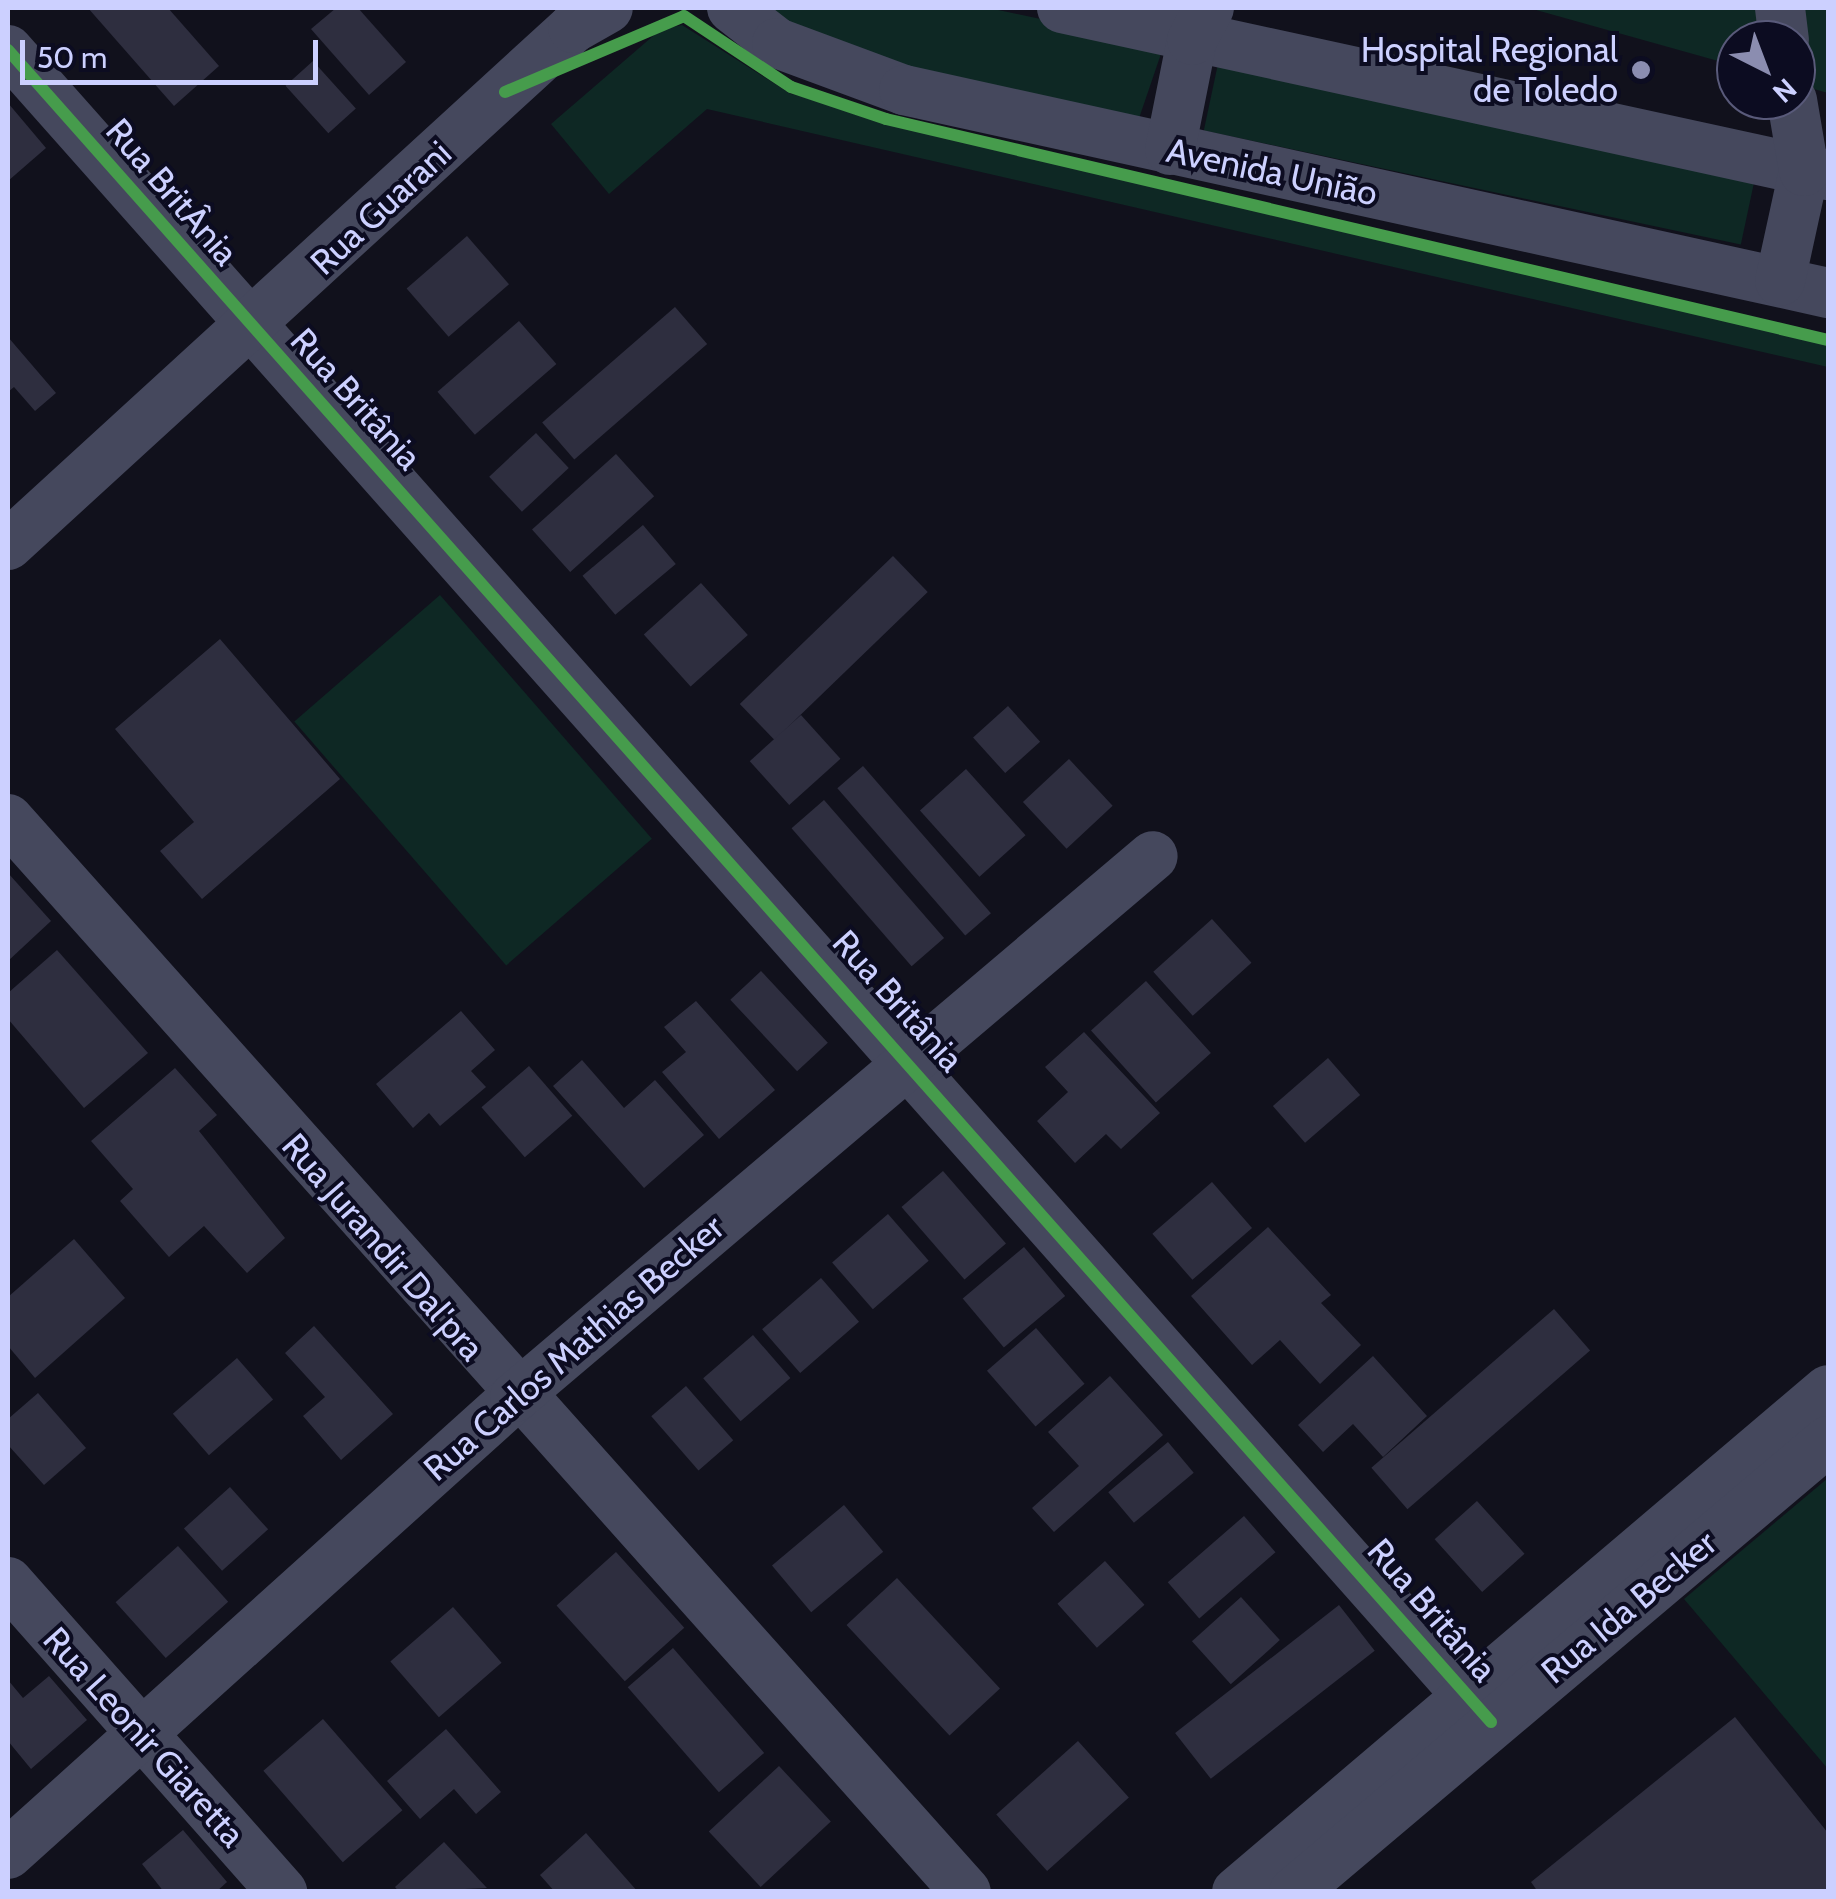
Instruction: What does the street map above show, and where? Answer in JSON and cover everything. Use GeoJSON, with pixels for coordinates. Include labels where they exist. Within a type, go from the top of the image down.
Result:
{"type":"FeatureCollection","features":[{"type":"Feature","properties":{"kind":"street","name":"Avenida União"},"geometry":{"type":"LineString","coordinates":[[732,8],[777,43],[847,72],[1170,150],[1828,293]]}},
{"type":"Feature","properties":{"kind":"street"},"geometry":{"type":"LineString","coordinates":[[1062,8],[1201,24],[1816,173]]}},
{"type":"Feature","properties":{"kind":"street","name":"Rua Guarani"},"geometry":{"type":"LineString","coordinates":[[8,545],[251,328],[587,14]]}},
{"type":"Feature","properties":{"kind":"street"},"geometry":{"type":"LineString","coordinates":[[1170,150],[1201,24]]}},
{"type":"Feature","properties":{"kind":"street","name":"Rua BritÂnia"},"geometry":{"type":"LineString","coordinates":[[8,50],[251,328]]}},
{"type":"Feature","properties":{"kind":"street"},"geometry":{"type":"LineString","coordinates":[[1780,280],[1816,173],[1799,120]]}},
{"type":"Feature","properties":{"kind":"street","name":"Rua Britânia"},"geometry":{"type":"LineString","coordinates":[[251,328],[908,1056],[1479,1709]]}},
{"type":"Feature","properties":{"kind":"street","name":"Rua Jurandir Dal'pra"},"geometry":{"type":"LineString","coordinates":[[8,819],[515,1397],[966,1892]]}},
{"type":"Feature","properties":{"kind":"street","name":"Rua Carlos Mathias Becker"},"geometry":{"type":"LineString","coordinates":[[8,1854],[515,1397],[908,1056],[1153,856]]}},
{"type":"Feature","properties":{"kind":"street"},"geometry":{"type":"LineString","coordinates":[[1237,1892],[1479,1709],[1828,1390]]}},
{"type":"Feature","properties":{"kind":"street","name":"Rua Ida Becker"},"geometry":{"type":"LineString","coordinates":[[1294,1892],[1479,1709],[1828,1441]]}},
{"type":"Feature","properties":{"kind":"street","name":"Rua Leonir Giaretta"},"geometry":{"type":"LineString","coordinates":[[8,1582],[282,1892]]}},
{"type":"Feature","properties":{"kind":"green space"},"geometry":{"type":"Polygon","coordinates":[[[744,8],[989,8],[1164,45],[1134,133],[904,79],[744,8]]]}},
{"type":"Feature","properties":{"kind":"green space"},"geometry":{"type":"Polygon","coordinates":[[[1529,8],[1828,8],[1828,93],[1816,90],[1816,20],[1716,20],[1716,60],[1529,8]]]}},
{"type":"Feature","properties":{"kind":"green space"},"geometry":{"type":"Polygon","coordinates":[[[682,25],[791,94],[1828,340],[1828,367],[707,109],[609,194],[551,124],[660,30],[682,25]]]}},
{"type":"Feature","properties":{"kind":"green space"},"geometry":{"type":"Polygon","coordinates":[[[1219,59],[1756,173],[1741,245],[1204,130],[1219,59]]]}},
{"type":"Feature","properties":{"kind":"green space"},"geometry":{"type":"Polygon","coordinates":[[[440,595],[652,839],[506,965],[294,722],[440,595]]]}},
{"type":"Feature","properties":{"kind":"green space"},"geometry":{"type":"Polygon","coordinates":[[[1828,1478],[1828,1769],[1684,1599],[1828,1478]]]}},
{"type":"Feature","properties":{"kind":"building"},"geometry":{"type":"Polygon","coordinates":[[[88,8],[168,8],[219,66],[174,106],[88,8]]]}},
{"type":"Feature","properties":{"kind":"building"},"geometry":{"type":"Polygon","coordinates":[[[336,8],[358,8],[406,62],[369,95],[311,29],[336,8]]]}},
{"type":"Feature","properties":{"kind":"building"},"geometry":{"type":"Polygon","coordinates":[[[313,61],[356,109],[328,133],[286,86],[313,61]]]}},
{"type":"Feature","properties":{"kind":"building"},"geometry":{"type":"Polygon","coordinates":[[[8,103],[46,148],[8,181],[8,103]]]}},
{"type":"Feature","properties":{"kind":"building"},"geometry":{"type":"Polygon","coordinates":[[[467,236],[509,284],[449,337],[407,288],[467,236]]]}},
{"type":"Feature","properties":{"kind":"building"},"geometry":{"type":"Polygon","coordinates":[[[675,307],[707,344],[574,459],[542,422],[675,307]]]}},
{"type":"Feature","properties":{"kind":"building"},"geometry":{"type":"Polygon","coordinates":[[[519,321],[556,364],[475,435],[437,392],[519,321]]]}},
{"type":"Feature","properties":{"kind":"building"},"geometry":{"type":"Polygon","coordinates":[[[8,337],[56,393],[35,411],[14,387],[8,392],[8,337]]]}},
{"type":"Feature","properties":{"kind":"building"},"geometry":{"type":"Polygon","coordinates":[[[536,433],[569,468],[522,512],[489,477],[536,433]]]}},
{"type":"Feature","properties":{"kind":"building"},"geometry":{"type":"Polygon","coordinates":[[[616,454],[654,496],[570,572],[532,530],[616,454]]]}},
{"type":"Feature","properties":{"kind":"building"},"geometry":{"type":"Polygon","coordinates":[[[643,525],[676,564],[615,615],[582,576],[643,525]]]}},
{"type":"Feature","properties":{"kind":"building"},"geometry":{"type":"Polygon","coordinates":[[[893,556],[928,592],[775,740],[740,704],[893,556]]]}},
{"type":"Feature","properties":{"kind":"building"},"geometry":{"type":"Polygon","coordinates":[[[701,583],[748,635],[691,687],[644,635],[701,583]]]}},
{"type":"Feature","properties":{"kind":"building"},"geometry":{"type":"Polygon","coordinates":[[[220,639],[340,779],[202,899],[160,851],[194,822],[115,729],[220,639]]]}},
{"type":"Feature","properties":{"kind":"building"},"geometry":{"type":"Polygon","coordinates":[[[1008,706],[1040,742],[1005,773],[973,737],[1008,706]]]}},
{"type":"Feature","properties":{"kind":"building"},"geometry":{"type":"Polygon","coordinates":[[[801,715],[840,759],[789,805],[750,761],[801,715]]]}},
{"type":"Feature","properties":{"kind":"building"},"geometry":{"type":"Polygon","coordinates":[[[1069,759],[1113,806],[1067,849],[1023,802],[1069,759]]]}},
{"type":"Feature","properties":{"kind":"building"},"geometry":{"type":"Polygon","coordinates":[[[863,766],[991,913],[965,935],[837,788],[863,766]]]}},
{"type":"Feature","properties":{"kind":"building"},"geometry":{"type":"Polygon","coordinates":[[[966,769],[1026,835],[979,877],[920,810],[966,769]]]}},
{"type":"Feature","properties":{"kind":"building"},"geometry":{"type":"Polygon","coordinates":[[[824,800],[944,938],[912,966],[792,828],[824,800]]]}},
{"type":"Feature","properties":{"kind":"building"},"geometry":{"type":"Polygon","coordinates":[[[8,873],[51,921],[8,961],[8,873]]]}},
{"type":"Feature","properties":{"kind":"building"},"geometry":{"type":"Polygon","coordinates":[[[1212,919],[1251,963],[1193,1016],[1153,972],[1212,919]]]}},
{"type":"Feature","properties":{"kind":"building"},"geometry":{"type":"Polygon","coordinates":[[[57,950],[148,1053],[84,1108],[8,1019],[8,993],[57,950]]]}},
{"type":"Feature","properties":{"kind":"building"},"geometry":{"type":"Polygon","coordinates":[[[761,971],[828,1043],[797,1071],[730,1000],[761,971]]]}},
{"type":"Feature","properties":{"kind":"building"},"geometry":{"type":"Polygon","coordinates":[[[1146,981],[1211,1053],[1156,1103],[1091,1031],[1146,981]]]}},
{"type":"Feature","properties":{"kind":"building"},"geometry":{"type":"Polygon","coordinates":[[[696,1001],[775,1090],[719,1139],[662,1072],[686,1052],[664,1027],[696,1001]]]}},
{"type":"Feature","properties":{"kind":"building"},"geometry":{"type":"Polygon","coordinates":[[[461,1011],[495,1050],[471,1071],[486,1087],[440,1126],[429,1113],[413,1128],[376,1084],[461,1011]]]}},
{"type":"Feature","properties":{"kind":"building"},"geometry":{"type":"Polygon","coordinates":[[[1084,1032],[1160,1113],[1121,1149],[1106,1134],[1075,1163],[1037,1121],[1068,1092],[1045,1067],[1084,1032]]]}},
{"type":"Feature","properties":{"kind":"building"},"geometry":{"type":"Polygon","coordinates":[[[1328,1058],[1360,1095],[1305,1143],[1273,1106],[1328,1058]]]}},
{"type":"Feature","properties":{"kind":"building"},"geometry":{"type":"Polygon","coordinates":[[[582,1060],[624,1108],[655,1080],[704,1135],[644,1188],[553,1086],[582,1060]]]}},
{"type":"Feature","properties":{"kind":"building"},"geometry":{"type":"Polygon","coordinates":[[[529,1066],[572,1116],[525,1157],[481,1107],[529,1066]]]}},
{"type":"Feature","properties":{"kind":"building"},"geometry":{"type":"Polygon","coordinates":[[[175,1068],[217,1115],[199,1131],[285,1238],[247,1273],[204,1226],[169,1257],[120,1201],[133,1189],[91,1141],[175,1068]]]}},
{"type":"Feature","properties":{"kind":"building"},"geometry":{"type":"Polygon","coordinates":[[[943,1171],[1006,1243],[964,1280],[901,1207],[943,1171]]]}},
{"type":"Feature","properties":{"kind":"building"},"geometry":{"type":"Polygon","coordinates":[[[1212,1182],[1252,1228],[1192,1280],[1152,1234],[1212,1182]]]}},
{"type":"Feature","properties":{"kind":"building"},"geometry":{"type":"Polygon","coordinates":[[[888,1214],[929,1261],[873,1309],[832,1263],[888,1214]]]}},
{"type":"Feature","properties":{"kind":"building"},"geometry":{"type":"Polygon","coordinates":[[[1268,1227],[1331,1295],[1321,1303],[1361,1345],[1320,1384],[1280,1340],[1252,1365],[1191,1296],[1268,1227]]]}},
{"type":"Feature","properties":{"kind":"building"},"geometry":{"type":"Polygon","coordinates":[[[74,1239],[125,1298],[35,1378],[8,1346],[8,1297],[74,1239]]]}},
{"type":"Feature","properties":{"kind":"building"},"geometry":{"type":"Polygon","coordinates":[[[1024,1247],[1065,1296],[1004,1347],[963,1298],[1024,1247]]]}},
{"type":"Feature","properties":{"kind":"building"},"geometry":{"type":"Polygon","coordinates":[[[821,1278],[859,1322],[800,1373],[762,1329],[821,1278]]]}},
{"type":"Feature","properties":{"kind":"building"},"geometry":{"type":"Polygon","coordinates":[[[1554,1309],[1590,1351],[1407,1509],[1371,1468],[1554,1309]]]}},
{"type":"Feature","properties":{"kind":"building"},"geometry":{"type":"Polygon","coordinates":[[[314,1326],[393,1414],[341,1460],[303,1416],[325,1397],[285,1353],[314,1326]]]}},
{"type":"Feature","properties":{"kind":"building"},"geometry":{"type":"Polygon","coordinates":[[[1036,1328],[1085,1384],[1035,1426],[987,1371],[1036,1328]]]}},
{"type":"Feature","properties":{"kind":"building"},"geometry":{"type":"Polygon","coordinates":[[[753,1335],[790,1378],[741,1421],[703,1378],[753,1335]]]}},
{"type":"Feature","properties":{"kind":"building"},"geometry":{"type":"Polygon","coordinates":[[[1373,1356],[1427,1416],[1383,1457],[1353,1424],[1323,1452],[1298,1425],[1373,1356]]]}},
{"type":"Feature","properties":{"kind":"building"},"geometry":{"type":"Polygon","coordinates":[[[237,1358],[273,1400],[209,1455],[173,1414],[237,1358]]]}},
{"type":"Feature","properties":{"kind":"building"},"geometry":{"type":"Polygon","coordinates":[[[1110,1376],[1163,1435],[1054,1532],[1032,1508],[1079,1466],[1048,1432],[1110,1376]]]}},
{"type":"Feature","properties":{"kind":"building"},"geometry":{"type":"Polygon","coordinates":[[[686,1386],[733,1440],[699,1471],[651,1416],[686,1386]]]}},
{"type":"Feature","properties":{"kind":"building"},"geometry":{"type":"Polygon","coordinates":[[[38,1393],[86,1448],[44,1485],[8,1445],[8,1419],[38,1393]]]}},
{"type":"Feature","properties":{"kind":"building"},"geometry":{"type":"Polygon","coordinates":[[[1168,1442],[1194,1473],[1134,1523],[1108,1492],[1168,1442]]]}},
{"type":"Feature","properties":{"kind":"building"},"geometry":{"type":"Polygon","coordinates":[[[230,1487],[268,1529],[222,1571],[184,1528],[230,1487]]]}},
{"type":"Feature","properties":{"kind":"building"},"geometry":{"type":"Polygon","coordinates":[[[1477,1501],[1525,1554],[1482,1592],[1435,1539],[1477,1501]]]}},
{"type":"Feature","properties":{"kind":"building"},"geometry":{"type":"Polygon","coordinates":[[[844,1505],[883,1552],[811,1612],[772,1565],[844,1505]]]}},
{"type":"Feature","properties":{"kind":"building"},"geometry":{"type":"Polygon","coordinates":[[[1244,1516],[1275,1552],[1199,1618],[1168,1582],[1244,1516]]]}},
{"type":"Feature","properties":{"kind":"building"},"geometry":{"type":"Polygon","coordinates":[[[178,1546],[228,1602],[166,1658],[116,1602],[178,1546]]]}},
{"type":"Feature","properties":{"kind":"building"},"geometry":{"type":"Polygon","coordinates":[[[616,1552],[684,1628],[625,1681],[557,1606],[616,1552]]]}},
{"type":"Feature","properties":{"kind":"building"},"geometry":{"type":"Polygon","coordinates":[[[1105,1561],[1144,1605],[1097,1648],[1057,1604],[1105,1561]]]}},
{"type":"Feature","properties":{"kind":"building"},"geometry":{"type":"Polygon","coordinates":[[[897,1578],[1000,1688],[950,1735],[847,1625],[897,1578]]]}},
{"type":"Feature","properties":{"kind":"building"},"geometry":{"type":"Polygon","coordinates":[[[1241,1597],[1280,1640],[1231,1684],[1192,1641],[1241,1597]]]}},
{"type":"Feature","properties":{"kind":"building"},"geometry":{"type":"Polygon","coordinates":[[[1339,1605],[1375,1651],[1211,1779],[1175,1733],[1339,1605]]]}},
{"type":"Feature","properties":{"kind":"building"},"geometry":{"type":"Polygon","coordinates":[[[453,1607],[502,1663],[439,1717],[390,1661],[453,1607]]]}},
{"type":"Feature","properties":{"kind":"building"},"geometry":{"type":"Polygon","coordinates":[[[673,1648],[764,1753],[719,1792],[628,1687],[673,1648]]]}},
{"type":"Feature","properties":{"kind":"building"},"geometry":{"type":"Polygon","coordinates":[[[49,1676],[87,1720],[31,1769],[8,1741],[8,1680],[23,1698],[49,1676]]]}},
{"type":"Feature","properties":{"kind":"building"},"geometry":{"type":"Polygon","coordinates":[[[1735,1717],[1828,1833],[1828,1892],[1538,1892],[1531,1882],[1735,1717]]]}},
{"type":"Feature","properties":{"kind":"building"},"geometry":{"type":"Polygon","coordinates":[[[323,1719],[402,1810],[343,1862],[263,1771],[323,1719]]]}},
{"type":"Feature","properties":{"kind":"building"},"geometry":{"type":"Polygon","coordinates":[[[446,1729],[501,1792],[476,1814],[454,1789],[420,1819],[387,1781],[446,1729]]]}},
{"type":"Feature","properties":{"kind":"building"},"geometry":{"type":"Polygon","coordinates":[[[1078,1741],[1129,1797],[1047,1871],[996,1815],[1078,1741]]]}},
{"type":"Feature","properties":{"kind":"building"},"geometry":{"type":"Polygon","coordinates":[[[779,1766],[831,1822],[761,1887],[709,1831],[779,1766]]]}},
{"type":"Feature","properties":{"kind":"building"},"geometry":{"type":"Polygon","coordinates":[[[183,1830],[227,1882],[216,1892],[164,1892],[142,1864],[183,1830]]]}},
{"type":"Feature","properties":{"kind":"building"},"geometry":{"type":"Polygon","coordinates":[[[586,1833],[638,1892],[555,1892],[540,1875],[586,1833]]]}},
{"type":"Feature","properties":{"kind":"building"},"geometry":{"type":"Polygon","coordinates":[[[444,1842],[487,1888],[399,1892],[395,1887],[444,1842]]]}},
{"type":"Feature","properties":{"kind":"cycle path"},"geometry":{"type":"LineString","coordinates":[[505,92],[684,16],[791,87],[886,119],[1828,340]]}},
{"type":"Feature","properties":{"kind":"cycle path"},"geometry":{"type":"LineString","coordinates":[[8,50],[1491,1722]]}},
{"type":"Feature","properties":{"kind":"place","name":"Hospital Regional de Toledo"},"geometry":{"type":"Point","coordinates":[1641,70]}}]}
